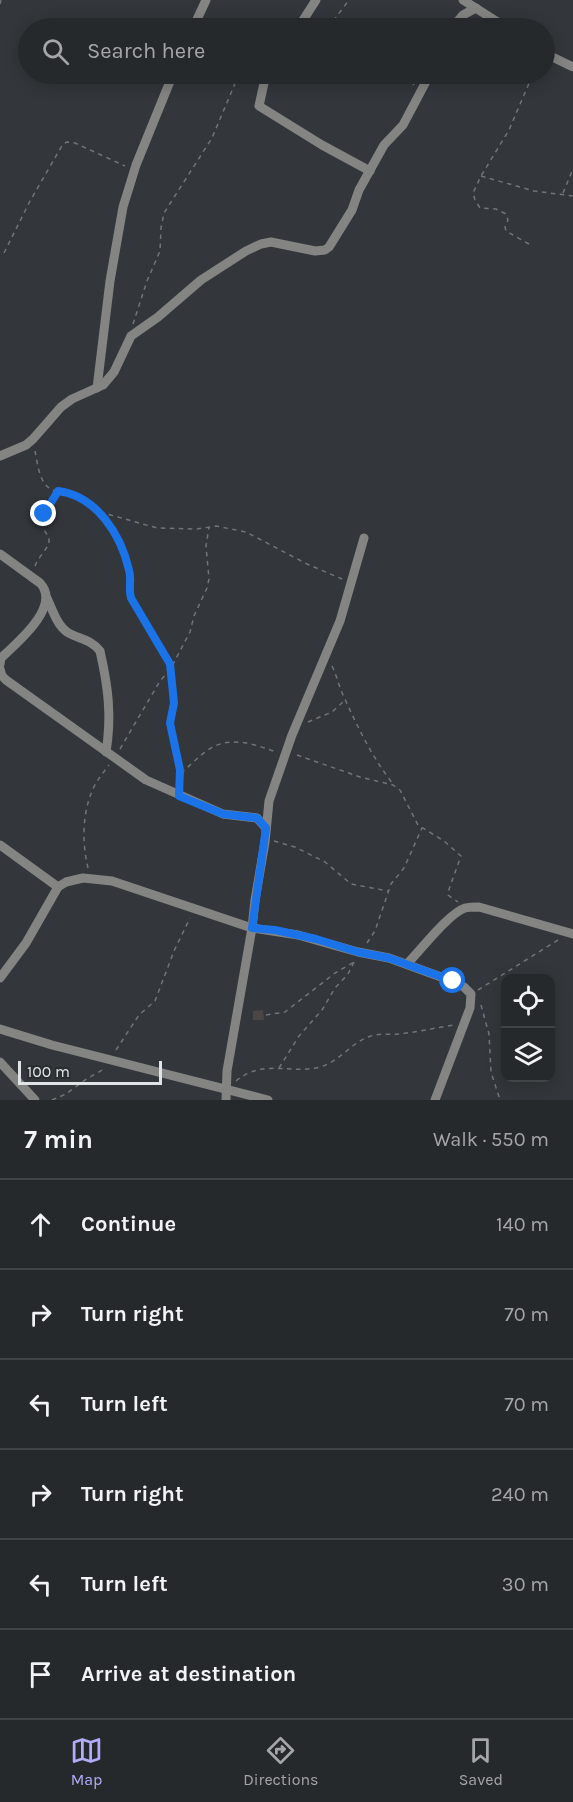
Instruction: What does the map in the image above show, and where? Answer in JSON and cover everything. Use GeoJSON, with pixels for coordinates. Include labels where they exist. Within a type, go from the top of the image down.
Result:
{"type":"FeatureCollection","features":[{"type":"Feature","properties":{"kind":"street"},"geometry":{"type":"LineString","coordinates":[[198,18],[206,0]]}},
{"type":"Feature","properties":{"kind":"street"},"geometry":{"type":"LineString","coordinates":[[304,18],[316,0]]}},
{"type":"Feature","properties":{"kind":"street"},"geometry":{"type":"LineString","coordinates":[[463,0],[492,18]]}},
{"type":"Feature","properties":{"kind":"street"},"geometry":{"type":"LineString","coordinates":[[460,18],[476,8]]}},
{"type":"Feature","properties":{"kind":"street"},"geometry":{"type":"LineString","coordinates":[[555,58],[573,67]]}},
{"type":"Feature","properties":{"kind":"street"},"geometry":{"type":"LineString","coordinates":[[97,388],[110,281],[123,207],[134,170],[169,84]]}},
{"type":"Feature","properties":{"kind":"street"},"geometry":{"type":"LineString","coordinates":[[264,84],[260,106],[322,145],[370,171]]}},
{"type":"Feature","properties":{"kind":"street"},"geometry":{"type":"LineString","coordinates":[[0,456],[26,445],[72,399],[103,385],[111,377],[131,336],[158,318],[201,280],[246,251],[271,242],[315,251],[327,249],[352,210],[359,190],[387,141],[403,125],[425,84]]}},
{"type":"Feature","properties":{"kind":"street"},"geometry":{"type":"LineString","coordinates":[[226,1095],[227,1071],[252,928],[269,801],[294,732],[340,621],[364,538]]}},
{"type":"Feature","properties":{"kind":"street"},"geometry":{"type":"LineString","coordinates":[[0,554],[45,588],[47,598],[63,628],[90,642],[100,651],[110,705],[110,755]]}},
{"type":"Feature","properties":{"kind":"street"},"geometry":{"type":"LineString","coordinates":[[0,660],[32,627],[41,614],[47,598]]}},
{"type":"Feature","properties":{"kind":"street"},"geometry":{"type":"LineString","coordinates":[[0,669],[6,680],[146,780],[223,814],[257,818],[266,828]]}},
{"type":"Feature","properties":{"kind":"street"},"geometry":{"type":"LineString","coordinates":[[0,845],[58,887]]}},
{"type":"Feature","properties":{"kind":"street"},"geometry":{"type":"LineString","coordinates":[[0,978],[26,943],[58,887],[76,879],[91,878],[112,881],[252,928],[298,934],[389,958],[453,981],[471,994],[471,1003],[464,1024],[435,1100]]}},
{"type":"Feature","properties":{"kind":"street"},"geometry":{"type":"LineString","coordinates":[[407,964],[446,922],[457,912],[466,908],[479,907],[573,934]]}},
{"type":"Feature","properties":{"kind":"street"},"geometry":{"type":"LineString","coordinates":[[0,1029],[226,1095],[268,1100]]}},
{"type":"Feature","properties":{"kind":"street"},"geometry":{"type":"LineString","coordinates":[[0,1063],[35,1100]]}},
{"type":"Feature","properties":{"kind":"path"},"geometry":{"type":"LineString","coordinates":[[0,4],[1,0]]}},
{"type":"Feature","properties":{"kind":"path"},"geometry":{"type":"LineString","coordinates":[[336,18],[349,0]]}},
{"type":"Feature","properties":{"kind":"path"},"geometry":{"type":"LineString","coordinates":[[131,336],[138,307],[160,251],[164,213],[212,138],[235,84]]}},
{"type":"Feature","properties":{"kind":"path"},"geometry":{"type":"LineString","coordinates":[[412,84],[422,91]]}},
{"type":"Feature","properties":{"kind":"path"},"geometry":{"type":"LineString","coordinates":[[529,84],[509,130],[473,193],[479,206],[496,209],[506,214],[508,220],[506,231],[530,244]]}},
{"type":"Feature","properties":{"kind":"path"},"geometry":{"type":"LineString","coordinates":[[4,252],[63,144],[75,143],[134,170]]}},
{"type":"Feature","properties":{"kind":"path"},"geometry":{"type":"LineString","coordinates":[[563,195],[573,169]]}},
{"type":"Feature","properties":{"kind":"path"},"geometry":{"type":"LineString","coordinates":[[481,176],[534,191],[573,196]]}},
{"type":"Feature","properties":{"kind":"path"},"geometry":{"type":"LineString","coordinates":[[33,439],[41,478],[51,489],[71,494],[99,511],[157,528],[197,529],[216,526],[246,532],[307,564],[351,583]]}},
{"type":"Feature","properties":{"kind":"path"},"geometry":{"type":"LineString","coordinates":[[38,582],[36,562],[49,544],[42,517],[58,491]]}},
{"type":"Feature","properties":{"kind":"path"},"geometry":{"type":"LineString","coordinates":[[99,511],[121,543],[129,569],[131,598],[170,664],[174,703],[170,723],[180,774],[179,796]]}},
{"type":"Feature","properties":{"kind":"path"},"geometry":{"type":"LineString","coordinates":[[91,878],[84,834],[85,820],[93,790],[110,755],[160,681],[170,670],[190,632],[209,579],[206,546],[209,527]]}},
{"type":"Feature","properties":{"kind":"path"},"geometry":{"type":"LineString","coordinates":[[325,655],[334,670],[364,741],[393,785],[400,790],[413,819],[461,856],[448,895],[466,908]]}},
{"type":"Feature","properties":{"kind":"path"},"geometry":{"type":"LineString","coordinates":[[294,732],[313,719],[332,712],[345,700]]}},
{"type":"Feature","properties":{"kind":"path"},"geometry":{"type":"LineString","coordinates":[[180,774],[214,746],[224,743],[248,743],[393,785]]}},
{"type":"Feature","properties":{"kind":"path"},"geometry":{"type":"LineString","coordinates":[[279,1068],[298,1036],[322,1010],[375,931],[389,891],[396,876],[404,868],[422,828]]}},
{"type":"Feature","properties":{"kind":"path"},"geometry":{"type":"LineString","coordinates":[[265,839],[295,847],[325,862],[351,884],[389,891]]}},
{"type":"Feature","properties":{"kind":"path"},"geometry":{"type":"LineString","coordinates":[[52,1100],[100,1073],[139,1014],[155,1001],[174,951],[195,909]]}},
{"type":"Feature","properties":{"kind":"path"},"geometry":{"type":"LineString","coordinates":[[471,994],[556,941],[573,934]]}},
{"type":"Feature","properties":{"kind":"path"},"geometry":{"type":"LineString","coordinates":[[266,1015],[285,1012],[335,973],[354,962]]}},
{"type":"Feature","properties":{"kind":"path"},"geometry":{"type":"LineString","coordinates":[[481,1004],[489,1034],[491,1072],[501,1100]]}},
{"type":"Feature","properties":{"kind":"path"},"geometry":{"type":"LineString","coordinates":[[226,1095],[249,1072],[263,1068],[311,1069],[335,1061],[356,1043],[371,1036],[464,1024]]}},
{"type":"Feature","properties":{"kind":"building"},"geometry":{"type":"Polygon","coordinates":[[[263,1010],[264,1020],[253,1020],[253,1011],[263,1010]]]}},
{"type":"Feature","properties":{"kind":"route"},"geometry":{"type":"LineString","coordinates":[[44,514],[58,491],[71,494],[99,511],[121,543],[129,569],[131,598],[170,664],[174,703],[170,723],[180,770],[179,796],[223,814],[257,818],[266,828],[252,928],[275,930],[389,958],[453,981]]}}]}
